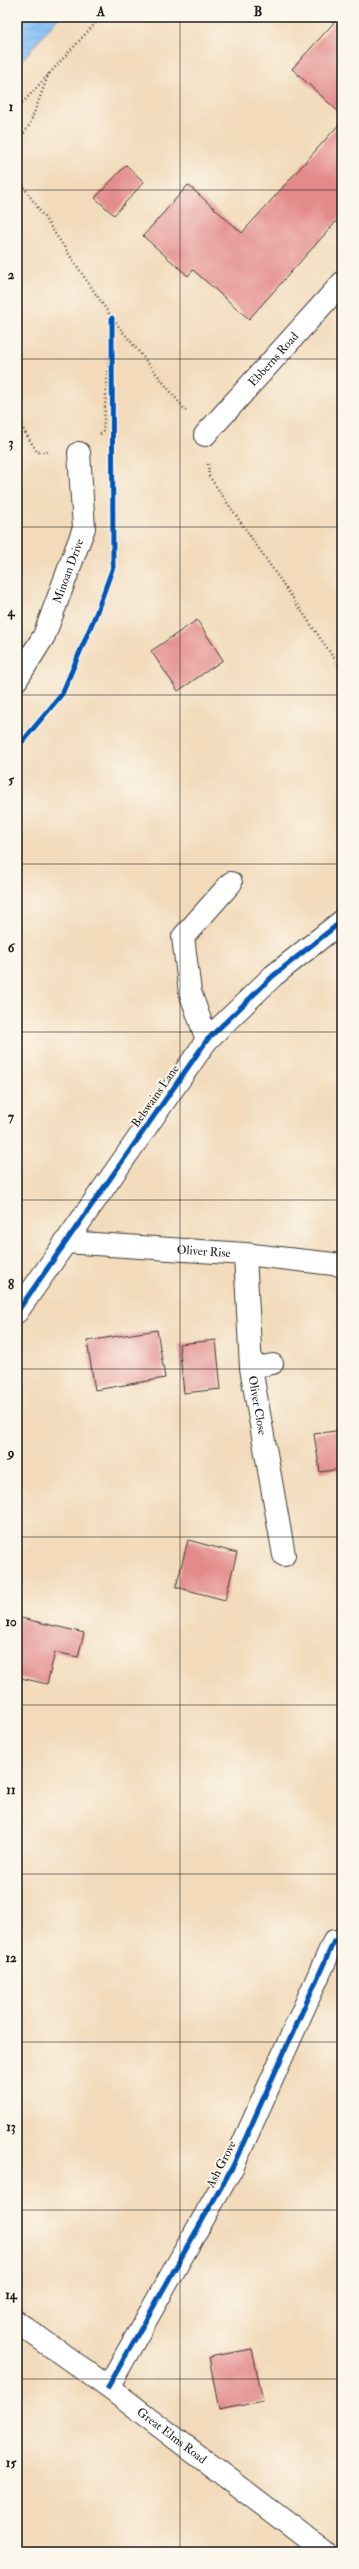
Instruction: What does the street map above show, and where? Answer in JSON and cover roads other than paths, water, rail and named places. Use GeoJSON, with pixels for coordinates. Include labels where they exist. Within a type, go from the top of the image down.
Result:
{"type":"FeatureCollection","features":[{"type":"Feature","properties":{"kind":"street","name":"Ebberns Road"},"geometry":{"type":"LineString","coordinates":[[205,435],[342,283]]}},
{"type":"Feature","properties":{"kind":"street","name":"Minoan Drive"},"geometry":{"type":"LineString","coordinates":[[17,679],[44,636],[84,528],[79,453]]}},
{"type":"Feature","properties":{"kind":"street"},"geometry":{"type":"LineString","coordinates":[[207,1040],[190,992],[183,938],[231,883]]}},
{"type":"Feature","properties":{"kind":"street","name":"Belswains Lane"},"geometry":{"type":"LineString","coordinates":[[17,1312],[207,1040],[273,976],[342,921]]}},
{"type":"Feature","properties":{"kind":"street","name":"Oliver Rise"},"geometry":{"type":"LineString","coordinates":[[66,1242],[245,1254],[342,1265]]}},
{"type":"Feature","properties":{"kind":"street","name":"Oliver Close"},"geometry":{"type":"LineString","coordinates":[[245,1254],[251,1368],[284,1555]]}},
{"type":"Feature","properties":{"kind":"street","name":"Ash Grove"},"geometry":{"type":"LineString","coordinates":[[108,2387],[233,2166],[334,1941]]}},
{"type":"Feature","properties":{"kind":"street","name":"Great Elms Road"},"geometry":{"type":"LineString","coordinates":[[17,2322],[108,2387],[325,2552]]}},
{"type":"Feature","properties":{"kind":"lane"},"geometry":{"type":"LineString","coordinates":[[251,1368],[273,1364]]}},
{"type":"Feature","properties":{"kind":"water"},"geometry":{"type":"Polygon","coordinates":[[[25,17],[59,17],[17,66],[17,26],[25,17]]]}}]}
